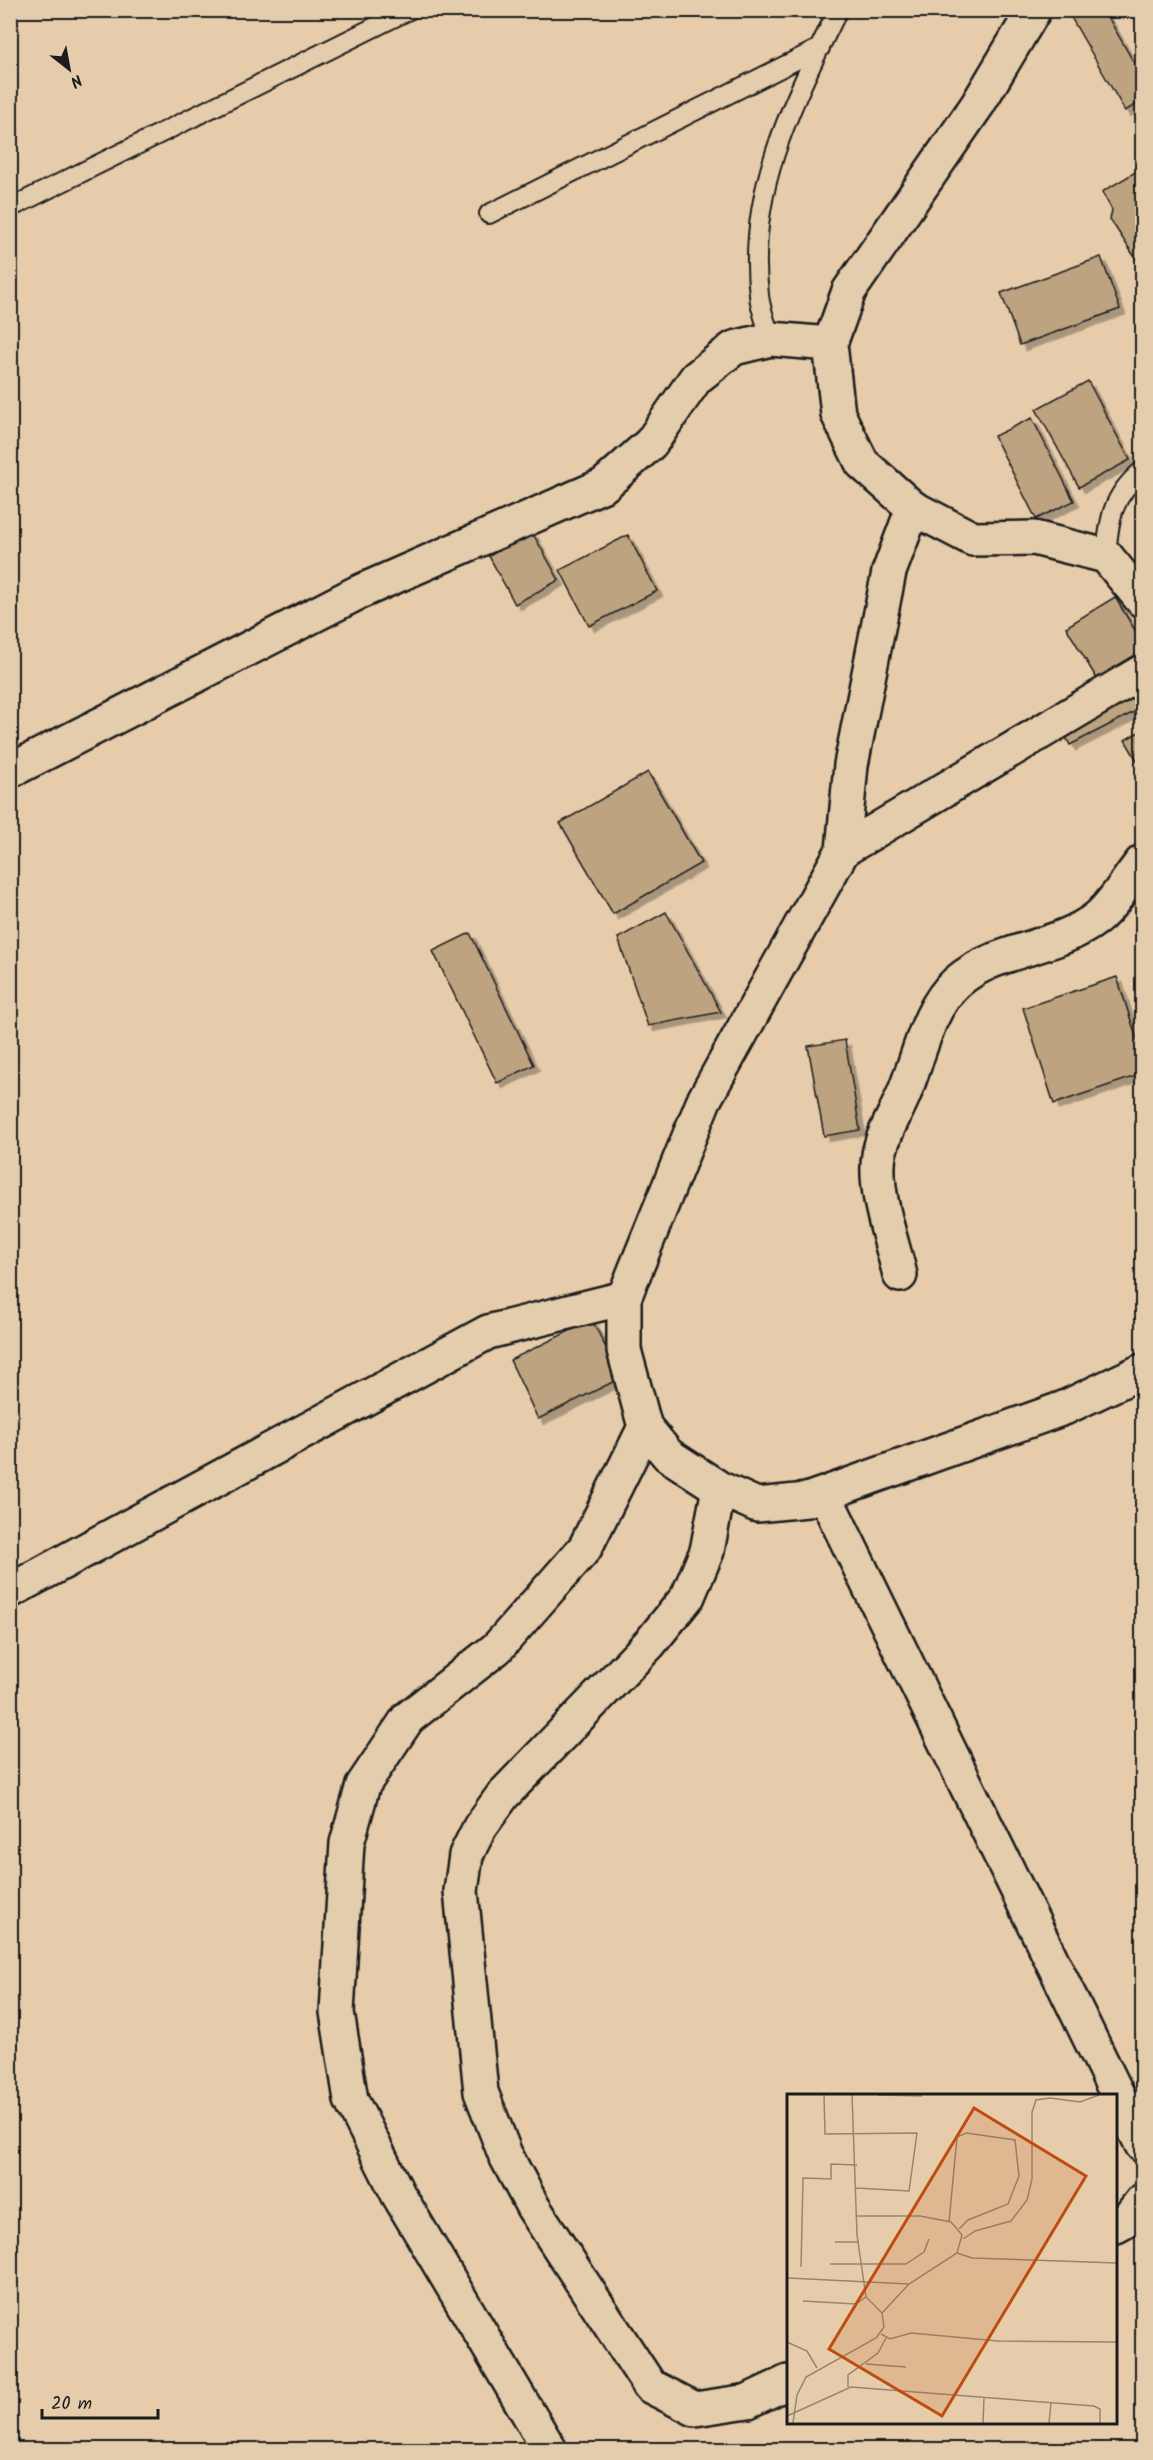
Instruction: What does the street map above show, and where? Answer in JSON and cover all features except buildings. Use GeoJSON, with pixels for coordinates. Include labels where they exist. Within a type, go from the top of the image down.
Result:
{"type":"FeatureCollection","features":[{"type":"Feature","properties":{"kind":"street"},"geometry":{"type":"LineString","coordinates":[[1034,10],[978,104],[849,291],[830,344],[838,414],[862,462],[913,508],[973,539],[1034,538],[1106,556],[1143,600]]}},
{"type":"Feature","properties":{"kind":"street"},"geometry":{"type":"LineString","coordinates":[[10,771],[357,593],[604,485],[651,443],[696,378],[734,348],[771,339],[830,344]]}},
{"type":"Feature","properties":{"kind":"street"},"geometry":{"type":"LineString","coordinates":[[913,508],[889,572],[851,765],[843,850],[704,1100],[624,1298],[624,1350],[645,1427],[668,1455],[719,1488],[758,1505],[807,1500],[1064,1408],[1143,1371]]}},
{"type":"Feature","properties":{"kind":"street"},"geometry":{"type":"LineString","coordinates":[[843,850],[1143,672]]}},
{"type":"Feature","properties":{"kind":"street"},"geometry":{"type":"LineString","coordinates":[[900,1275],[880,1191],[879,1155],[928,1026],[944,998],[957,982],[977,968],[1076,930],[1096,918],[1113,902],[1126,880],[1143,862]]}},
{"type":"Feature","properties":{"kind":"street"},"geometry":{"type":"LineString","coordinates":[[10,1591],[488,1332],[624,1298]]}},
{"type":"Feature","properties":{"kind":"street"},"geometry":{"type":"LineString","coordinates":[[550,2450],[398,2194],[351,2100],[337,2012],[347,1843],[363,1785],[408,1718],[497,1648],[585,1548],[645,1427]]}},
{"type":"Feature","properties":{"kind":"street"},"geometry":{"type":"LineString","coordinates":[[719,1488],[707,1551],[688,1596],[650,1643],[503,1795],[480,1827],[466,1855],[462,1891],[481,2092],[505,2154],[533,2206],[650,2386],[695,2409],[748,2401],[787,2383]]}},
{"type":"Feature","properties":{"kind":"street"},"geometry":{"type":"LineString","coordinates":[[824,1494],[1143,2145]]}},
{"type":"Feature","properties":{"kind":"street"},"geometry":{"type":"LineString","coordinates":[[1117,2225],[1127,2220],[1143,2201]]}},
{"type":"Feature","properties":{"kind":"lane"},"geometry":{"type":"LineString","coordinates":[[10,208],[409,10]]}},
{"type":"Feature","properties":{"kind":"lane"},"geometry":{"type":"LineString","coordinates":[[771,339],[759,296],[757,254],[764,186],[789,112],[838,10]]}},
{"type":"Feature","properties":{"kind":"lane"},"geometry":{"type":"LineString","coordinates":[[489,214],[820,48]]}},
{"type":"Feature","properties":{"kind":"lane"},"geometry":{"type":"LineString","coordinates":[[1106,556],[1109,516],[1126,484],[1143,471]]}}]}
